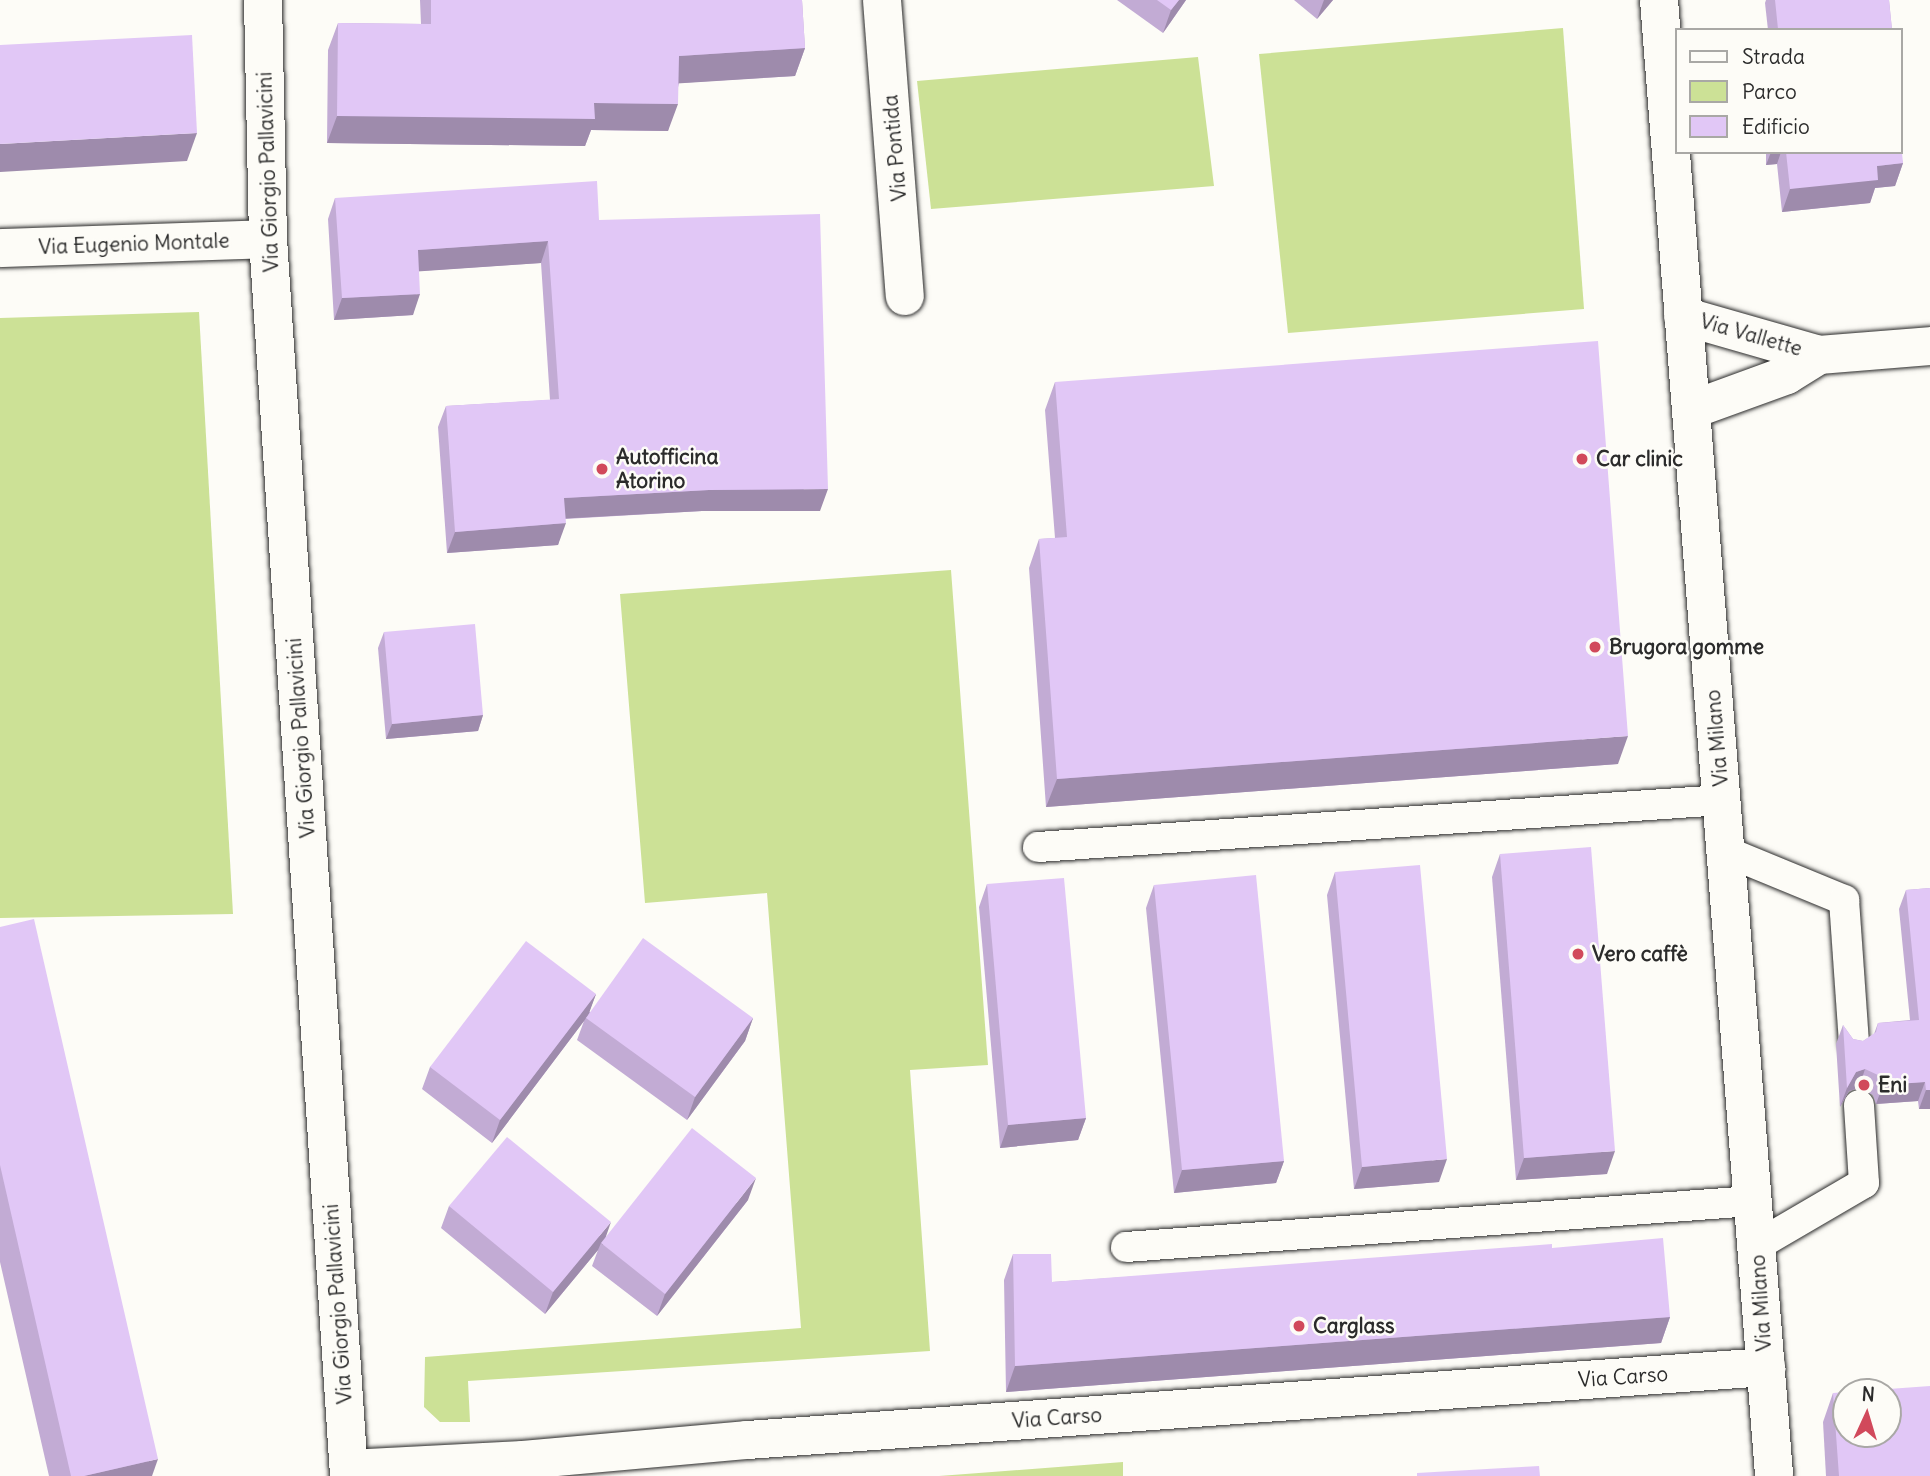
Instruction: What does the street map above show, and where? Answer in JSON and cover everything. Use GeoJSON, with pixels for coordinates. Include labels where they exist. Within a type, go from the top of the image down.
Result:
{"type":"FeatureCollection","features":[{"type":"Feature","properties":{"kind":"street","name":"Via Giorgio Pallavicini"},"geometry":{"type":"LineString","coordinates":[[263,0],[268,239],[349,1473]]}},
{"type":"Feature","properties":{"kind":"street","name":"Via Pontida"},"geometry":{"type":"LineString","coordinates":[[882,0],[905,296]]}},
{"type":"Feature","properties":{"kind":"street","name":"Via Milano"},"geometry":{"type":"LineString","coordinates":[[1659,0],[1774,1476]]}},
{"type":"Feature","properties":{"kind":"street","name":"Via Eugenio Montale"},"geometry":{"type":"LineString","coordinates":[[0,248],[268,239]]}},
{"type":"Feature","properties":{"kind":"street","name":"Via Vallette"},"geometry":{"type":"LineString","coordinates":[[1683,316],[1819,355],[1930,346]]}},
{"type":"Feature","properties":{"kind":"street","name":"Via Vallette"},"geometry":{"type":"LineString","coordinates":[[1691,410],[1787,375],[1819,355]]}},
{"type":"Feature","properties":{"kind":"street","name":"Via Carso"},"geometry":{"type":"LineString","coordinates":[[349,1473],[748,1440],[1766,1367]]}},
{"type":"Feature","properties":{"kind":"lane"},"geometry":{"type":"LineString","coordinates":[[1038,847],[1722,800]]}},
{"type":"Feature","properties":{"kind":"lane"},"geometry":{"type":"LineString","coordinates":[[1725,852],[1843,900],[1854,1043]]}},
{"type":"Feature","properties":{"kind":"lane"},"geometry":{"type":"LineString","coordinates":[[1756,1246],[1864,1183],[1859,1105]]}},
{"type":"Feature","properties":{"kind":"lane"},"geometry":{"type":"LineString","coordinates":[[1126,1247],[1753,1201]]}},
{"type":"Feature","properties":{"kind":"green space"},"geometry":{"type":"Polygon","coordinates":[[[1563,28],[1584,309],[1288,333],[1259,54],[1563,28]]]}},
{"type":"Feature","properties":{"kind":"green space"},"geometry":{"type":"Polygon","coordinates":[[[1198,57],[1214,186],[931,209],[917,81],[1198,57]]]}},
{"type":"Feature","properties":{"kind":"green space"},"geometry":{"type":"Polygon","coordinates":[[[199,312],[233,914],[0,918],[0,318],[199,312]]]}},
{"type":"Feature","properties":{"kind":"green space"},"geometry":{"type":"Polygon","coordinates":[[[951,570],[988,1065],[910,1070],[930,1351],[468,1381],[470,1422],[440,1422],[424,1407],[425,1357],[801,1328],[767,893],[645,903],[620,594],[951,570]]]}},
{"type":"Feature","properties":{"kind":"green space"},"geometry":{"type":"Polygon","coordinates":[[[1123,1462],[1123,1476],[939,1476],[992,1472],[1123,1462]]]}},
{"type":"Feature","properties":{"kind":"building"},"geometry":{"type":"Polygon","coordinates":[[[431,0],[802,0],[805,48],[679,56],[678,104],[594,103],[595,119],[337,116],[338,23],[431,24],[431,0]]]}},
{"type":"Feature","properties":{"kind":"building"},"geometry":{"type":"Polygon","coordinates":[[[1157,0],[1179,0],[1171,10],[1157,0]]]}},
{"type":"Feature","properties":{"kind":"building"},"geometry":{"type":"Polygon","coordinates":[[[1775,0],[1889,0],[1892,28],[1778,28],[1775,0]]]}},
{"type":"Feature","properties":{"kind":"building"},"geometry":{"type":"Polygon","coordinates":[[[192,35],[197,133],[0,144],[0,45],[192,35]]]}},
{"type":"Feature","properties":{"kind":"building"},"geometry":{"type":"Polygon","coordinates":[[[1902,153],[1903,163],[1877,166],[1878,180],[1790,189],[1786,154],[1902,153]]]}},
{"type":"Feature","properties":{"kind":"building"},"geometry":{"type":"Polygon","coordinates":[[[597,181],[599,220],[820,214],[828,489],[709,490],[564,498],[566,523],[455,532],[446,406],[559,399],[548,241],[418,250],[420,294],[342,298],[335,198],[597,181]]]}},
{"type":"Feature","properties":{"kind":"building"},"geometry":{"type":"Polygon","coordinates":[[[1598,341],[1628,736],[1057,779],[1039,539],[1067,537],[1055,382],[1598,341]]]}},
{"type":"Feature","properties":{"kind":"building"},"geometry":{"type":"Polygon","coordinates":[[[475,624],[483,715],[392,724],[384,632],[475,624]]]}},
{"type":"Feature","properties":{"kind":"building"},"geometry":{"type":"Polygon","coordinates":[[[1591,847],[1615,1151],[1524,1158],[1500,854],[1591,847]]]}},
{"type":"Feature","properties":{"kind":"building"},"geometry":{"type":"Polygon","coordinates":[[[1420,865],[1447,1159],[1362,1167],[1335,872],[1420,865]]]}},
{"type":"Feature","properties":{"kind":"building"},"geometry":{"type":"Polygon","coordinates":[[[1256,875],[1284,1161],[1182,1170],[1154,885],[1256,875]]]}},
{"type":"Feature","properties":{"kind":"building"},"geometry":{"type":"Polygon","coordinates":[[[1064,878],[1086,1118],[1008,1125],[987,884],[1064,878]]]}},
{"type":"Feature","properties":{"kind":"building"},"geometry":{"type":"Polygon","coordinates":[[[1930,888],[1930,1090],[1926,1090],[1925,1082],[1883,1085],[1880,1076],[1865,1069],[1856,1072],[1847,1088],[1843,1025],[1853,1039],[1863,1041],[1876,1032],[1878,1023],[1919,1020],[1906,890],[1930,888]]]}},
{"type":"Feature","properties":{"kind":"building"},"geometry":{"type":"Polygon","coordinates":[[[34,919],[158,1459],[84,1476],[71,1476],[0,1165],[0,927],[34,919]]]}},
{"type":"Feature","properties":{"kind":"building"},"geometry":{"type":"Polygon","coordinates":[[[643,938],[753,1018],[695,1097],[586,1018],[643,938]]]}},
{"type":"Feature","properties":{"kind":"building"},"geometry":{"type":"Polygon","coordinates":[[[526,941],[596,994],[500,1120],[430,1067],[526,941]]]}},
{"type":"Feature","properties":{"kind":"building"},"geometry":{"type":"Polygon","coordinates":[[[692,1128],[756,1178],[665,1294],[601,1243],[692,1128]]]}},
{"type":"Feature","properties":{"kind":"building"},"geometry":{"type":"Polygon","coordinates":[[[507,1137],[611,1222],[553,1292],[449,1206],[507,1137]]]}},
{"type":"Feature","properties":{"kind":"building"},"geometry":{"type":"Polygon","coordinates":[[[1663,1238],[1670,1317],[1015,1366],[1013,1254],[1051,1254],[1052,1282],[1663,1238]]]}},
{"type":"Feature","properties":{"kind":"building"},"geometry":{"type":"Polygon","coordinates":[[[1930,1386],[1930,1476],[1839,1476],[1837,1448],[1902,1448],[1902,1388],[1930,1386]]]}},
{"type":"Feature","properties":{"kind":"building"},"geometry":{"type":"Polygon","coordinates":[[[1539,1466],[1540,1476],[1417,1476],[1417,1473],[1539,1466]]]}},
{"type":"Feature","properties":{"kind":"place","name":"Car clinic"},"geometry":{"type":"Point","coordinates":[1582,459]}},
{"type":"Feature","properties":{"kind":"place","name":"Autofficina Atorino"},"geometry":{"type":"Point","coordinates":[602,469]}},
{"type":"Feature","properties":{"kind":"place","name":"Brugora gomme"},"geometry":{"type":"Point","coordinates":[1595,647]}},
{"type":"Feature","properties":{"kind":"place","name":"Vero caffè"},"geometry":{"type":"Point","coordinates":[1578,954]}},
{"type":"Feature","properties":{"kind":"place","name":"Eni"},"geometry":{"type":"Point","coordinates":[1864,1085]}},
{"type":"Feature","properties":{"kind":"place","name":"Carglass"},"geometry":{"type":"Point","coordinates":[1299,1326]}}]}
